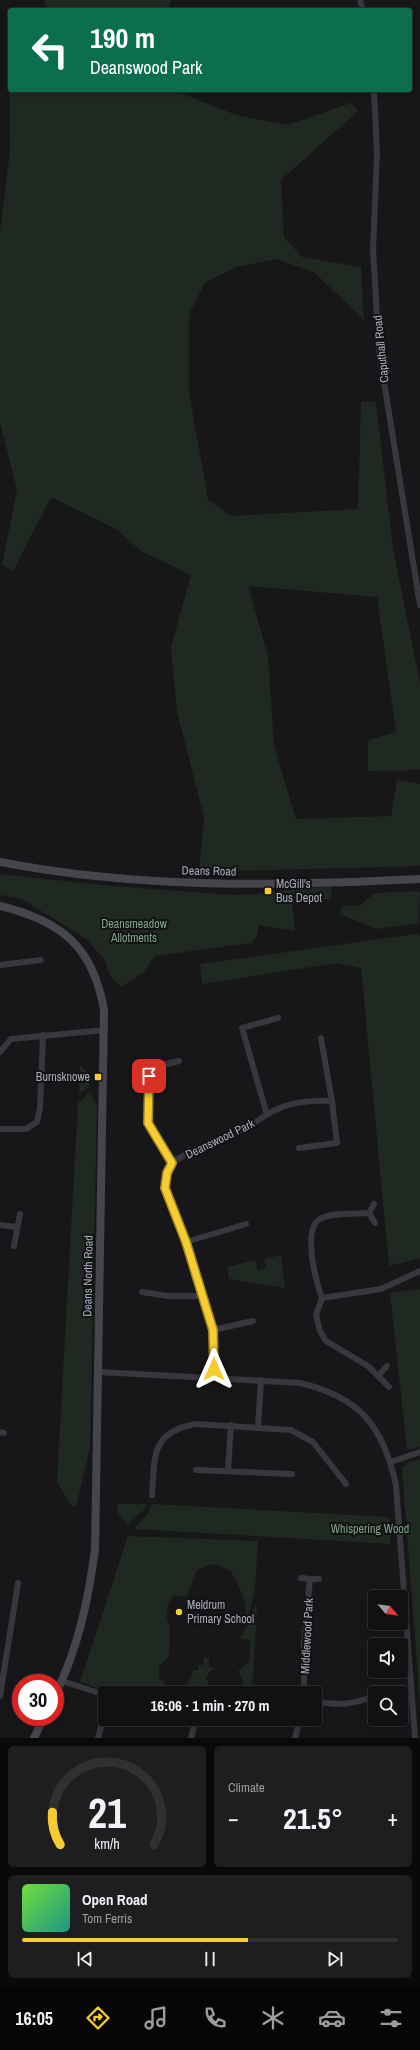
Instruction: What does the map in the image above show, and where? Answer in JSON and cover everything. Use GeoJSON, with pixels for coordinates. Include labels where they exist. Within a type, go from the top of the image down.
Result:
{"type":"FeatureCollection","features":[{"type":"Feature","properties":{"kind":"street","name":"Caputhall Road"},"geometry":{"type":"LineString","coordinates":[[374,92],[377,153],[372,249],[379,351],[420,605]]}},
{"type":"Feature","properties":{"kind":"street","name":"Deans Road"},"geometry":{"type":"LineString","coordinates":[[0,862],[53,872],[119,880],[180,883],[355,882],[420,879]]}},
{"type":"Feature","properties":{"kind":"street","name":"Deans North Road"},"geometry":{"type":"LineString","coordinates":[[0,906],[30,914],[44,920],[57,928],[73,942],[84,955],[100,988],[105,1030],[95,1550],[88,1598],[78,1640],[64,1676]]}},
{"type":"Feature","properties":{"kind":"street"},"geometry":{"type":"LineString","coordinates":[[23,956],[23,963]]}},
{"type":"Feature","properties":{"kind":"street"},"geometry":{"type":"LineString","coordinates":[[0,965],[41,960]]}},
{"type":"Feature","properties":{"kind":"street","name":"Deanswood Park"},"geometry":{"type":"LineString","coordinates":[[267,1115],[242,1028],[278,1018]]}},
{"type":"Feature","properties":{"kind":"street"},"geometry":{"type":"LineString","coordinates":[[0,1052],[10,1039],[105,1030]]}},
{"type":"Feature","properties":{"kind":"street"},"geometry":{"type":"LineString","coordinates":[[0,1129],[26,1129],[36,1122],[40,1108],[43,1035]]}},
{"type":"Feature","properties":{"kind":"street"},"geometry":{"type":"LineString","coordinates":[[299,1148],[337,1143],[332,1100],[321,1038]]}},
{"type":"Feature","properties":{"kind":"street","name":"Deanswood Park"},"geometry":{"type":"LineString","coordinates":[[172,1163],[148,1123],[149,1076],[154,1067],[179,1061]]}},
{"type":"Feature","properties":{"kind":"street","name":"Deanswood Park"},"geometry":{"type":"LineString","coordinates":[[214,1378],[215,1360],[213,1330],[186,1242],[165,1188],[167,1173],[172,1163],[195,1150],[231,1135],[274,1111],[299,1103],[332,1100]]}},
{"type":"Feature","properties":{"kind":"street"},"geometry":{"type":"LineString","coordinates":[[369,1213],[374,1204]]}},
{"type":"Feature","properties":{"kind":"street"},"geometry":{"type":"LineString","coordinates":[[369,1213],[375,1223]]}},
{"type":"Feature","properties":{"kind":"street"},"geometry":{"type":"LineString","coordinates":[[369,1213],[325,1216],[315,1223],[313,1228],[312,1253],[316,1280],[322,1298],[316,1315],[320,1331],[326,1341],[332,1346],[368,1366],[379,1375],[389,1387]]}},
{"type":"Feature","properties":{"kind":"street"},"geometry":{"type":"LineString","coordinates":[[14,1246],[20,1214]]}},
{"type":"Feature","properties":{"kind":"street"},"geometry":{"type":"LineString","coordinates":[[0,1224],[17,1228]]}},
{"type":"Feature","properties":{"kind":"street"},"geometry":{"type":"LineString","coordinates":[[186,1242],[246,1224]]}},
{"type":"Feature","properties":{"kind":"street"},"geometry":{"type":"LineString","coordinates":[[322,1298],[380,1289],[420,1271]]}},
{"type":"Feature","properties":{"kind":"street"},"geometry":{"type":"LineString","coordinates":[[142,1292],[168,1296],[203,1296]]}},
{"type":"Feature","properties":{"kind":"street"},"geometry":{"type":"LineString","coordinates":[[213,1330],[253,1321]]}},
{"type":"Feature","properties":{"kind":"street"},"geometry":{"type":"LineString","coordinates":[[379,1375],[387,1366]]}},
{"type":"Feature","properties":{"kind":"street"},"geometry":{"type":"LineString","coordinates":[[99,1372],[300,1383],[320,1388],[338,1395],[368,1420],[382,1439],[391,1462],[399,1511],[415,1738]]}},
{"type":"Feature","properties":{"kind":"street"},"geometry":{"type":"LineString","coordinates":[[258,1427],[261,1380]]}},
{"type":"Feature","properties":{"kind":"street"},"geometry":{"type":"LineString","coordinates":[[152,1495],[155,1453],[161,1441],[170,1432],[182,1426],[196,1424],[231,1425],[291,1430],[304,1435],[313,1442],[346,1484]]}},
{"type":"Feature","properties":{"kind":"street"},"geometry":{"type":"LineString","coordinates":[[228,1471],[231,1425]]}},
{"type":"Feature","properties":{"kind":"street"},"geometry":{"type":"LineString","coordinates":[[391,1462],[420,1452]]}},
{"type":"Feature","properties":{"kind":"street"},"geometry":{"type":"LineString","coordinates":[[196,1470],[292,1474]]}},
{"type":"Feature","properties":{"kind":"street"},"geometry":{"type":"LineString","coordinates":[[301,1578],[318,1579]]}},
{"type":"Feature","properties":{"kind":"street","name":"Middlewood Park"},"geometry":{"type":"LineString","coordinates":[[304,1686],[304,1643],[310,1579]]}},
{"type":"Feature","properties":{"kind":"street"},"geometry":{"type":"LineString","coordinates":[[0,1696],[2,1674],[18,1582]]}},
{"type":"Feature","properties":{"kind":"street"},"geometry":{"type":"LineString","coordinates":[[64,1682],[98,1693]]}},
{"type":"Feature","properties":{"kind":"street"},"geometry":{"type":"LineString","coordinates":[[322,1703],[338,1705],[354,1703],[368,1698]]}},
{"type":"Feature","properties":{"kind":"street"},"geometry":{"type":"LineString","coordinates":[[34,1738],[40,1726]]}},
{"type":"Feature","properties":{"kind":"street"},"geometry":{"type":"LineString","coordinates":[[98,1738],[101,1726]]}},
{"type":"Feature","properties":{"kind":"street"},"geometry":{"type":"LineString","coordinates":[[191,1738],[194,1726]]}},
{"type":"Feature","properties":{"kind":"street"},"geometry":{"type":"LineString","coordinates":[[295,1738],[298,1726]]}},
{"type":"Feature","properties":{"kind":"green space"},"geometry":{"type":"Polygon","coordinates":[[[45,0],[171,0],[169,8],[46,8],[45,0]]]}},
{"type":"Feature","properties":{"kind":"green space"},"geometry":{"type":"Polygon","coordinates":[[[9,92],[180,92],[236,115],[287,125],[351,103],[358,111],[281,180],[284,237],[302,257],[361,267],[364,320],[314,272],[276,259],[236,267],[205,283],[189,314],[189,392],[208,500],[232,516],[358,509],[361,402],[376,402],[393,549],[420,683],[420,770],[368,771],[368,740],[396,732],[377,597],[248,586],[268,655],[274,745],[296,819],[391,816],[397,780],[420,784],[420,866],[199,872],[204,817],[177,712],[171,647],[191,575],[141,551],[116,529],[51,497],[13,571],[2,564],[17,490],[0,423],[0,232],[10,150],[9,92]]]}},
{"type":"Feature","properties":{"kind":"green space","name":"Deansmeadow Allotments"},"geometry":{"type":"Polygon","coordinates":[[[0,874],[113,886],[234,895],[266,893],[300,888],[332,887],[331,899],[292,903],[295,931],[258,925],[258,933],[252,943],[155,956],[143,973],[121,987],[110,976],[105,960],[86,939],[22,899],[0,895],[0,874]]]}},
{"type":"Feature","properties":{"kind":"green space"},"geometry":{"type":"Polygon","coordinates":[[[420,892],[419,923],[377,929],[340,914],[343,906],[359,906],[375,893],[420,892]]]}},
{"type":"Feature","properties":{"kind":"green space"},"geometry":{"type":"Polygon","coordinates":[[[417,934],[420,936],[420,1258],[389,1266],[361,968],[337,963],[202,984],[200,964],[417,934]]]}},
{"type":"Feature","properties":{"kind":"green space"},"geometry":{"type":"Polygon","coordinates":[[[80,1065],[90,1075],[89,1086],[79,1094],[80,1065]]]}},
{"type":"Feature","properties":{"kind":"green space"},"geometry":{"type":"Polygon","coordinates":[[[90,1092],[97,1106],[90,1448],[76,1506],[71,1505],[57,1482],[78,1103],[90,1092]]]}},
{"type":"Feature","properties":{"kind":"green space"},"geometry":{"type":"Polygon","coordinates":[[[281,1255],[285,1288],[229,1279],[227,1267],[255,1260],[258,1271],[266,1268],[264,1259],[281,1255]]]}},
{"type":"Feature","properties":{"kind":"green space"},"geometry":{"type":"Polygon","coordinates":[[[420,1289],[420,1447],[407,1450],[390,1293],[420,1289]]]}},
{"type":"Feature","properties":{"kind":"green space"},"geometry":{"type":"Polygon","coordinates":[[[420,1460],[420,1704],[402,1468],[410,1461],[420,1460]]]}},
{"type":"Feature","properties":{"kind":"green space"},"geometry":{"type":"Polygon","coordinates":[[[118,1504],[146,1504],[145,1509],[128,1525],[117,1512],[118,1504]]]}},
{"type":"Feature","properties":{"kind":"green space","name":"Whispering Wood"},"geometry":{"type":"Polygon","coordinates":[[[152,1504],[389,1517],[391,1544],[134,1529],[149,1512],[152,1504]]]}},
{"type":"Feature","properties":{"kind":"green space"},"geometry":{"type":"Polygon","coordinates":[[[128,1536],[258,1541],[255,1589],[247,1621],[242,1594],[230,1570],[213,1564],[197,1570],[187,1596],[175,1596],[168,1603],[167,1620],[170,1624],[169,1657],[159,1666],[159,1677],[166,1686],[98,1686],[98,1688],[80,1682],[128,1536]]]}},
{"type":"Feature","properties":{"kind":"green space"},"geometry":{"type":"Polygon","coordinates":[[[255,1606],[257,1606],[252,1686],[242,1686],[243,1680],[238,1671],[249,1662],[250,1640],[239,1639],[249,1624],[255,1606]]]}},
{"type":"Feature","properties":{"kind":"green space"},"geometry":{"type":"Polygon","coordinates":[[[204,1657],[209,1658],[209,1667],[215,1668],[209,1672],[206,1678],[209,1684],[208,1686],[183,1686],[192,1677],[193,1670],[198,1670],[199,1665],[203,1665],[204,1657]]]}},
{"type":"Feature","properties":{"kind":"place","name":"McGill's Bus Depot"},"geometry":{"type":"Point","coordinates":[268,891]}},
{"type":"Feature","properties":{"kind":"place","name":"Burnsknowe"},"geometry":{"type":"Point","coordinates":[98,1077]}},
{"type":"Feature","properties":{"kind":"place","name":"Meldrum Primary School"},"geometry":{"type":"Point","coordinates":[179,1612]}},
{"type":"Feature","properties":{"kind":"route"},"geometry":{"type":"LineString","coordinates":[[149,1076],[148,1123],[172,1163],[167,1173],[165,1188],[186,1242],[213,1330],[215,1360],[214,1369]]}}]}
